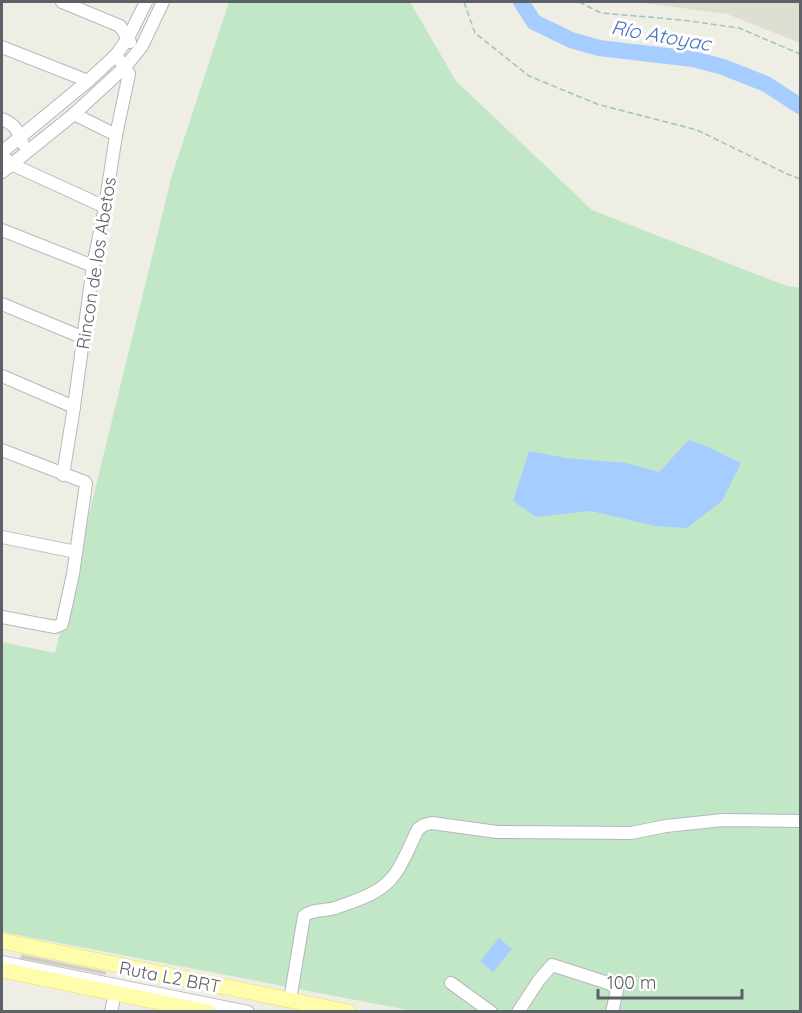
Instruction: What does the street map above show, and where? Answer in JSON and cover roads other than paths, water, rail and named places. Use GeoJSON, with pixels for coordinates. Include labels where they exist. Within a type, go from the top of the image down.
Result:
{"type":"FeatureCollection","features":[{"type":"Feature","properties":{"kind":"main road"},"geometry":{"type":"LineString","coordinates":[[2,942],[348,1011]]}},
{"type":"Feature","properties":{"kind":"main road"},"geometry":{"type":"LineString","coordinates":[[2,970],[208,1011]]}},
{"type":"Feature","properties":{"kind":"street"},"geometry":{"type":"LineString","coordinates":[[62,2],[120,26],[137,53]]}},
{"type":"Feature","properties":{"kind":"street"},"geometry":{"type":"LineString","coordinates":[[6,168],[2,153],[116,55],[128,38],[146,2]]}},
{"type":"Feature","properties":{"kind":"street"},"geometry":{"type":"LineString","coordinates":[[6,168],[74,114],[125,67],[137,53],[163,2]]}},
{"type":"Feature","properties":{"kind":"street"},"geometry":{"type":"LineString","coordinates":[[2,47],[88,81]]}},
{"type":"Feature","properties":{"kind":"street"},"geometry":{"type":"LineString","coordinates":[[116,55],[125,67]]}},
{"type":"Feature","properties":{"kind":"street","name":"Rincon de los Abetos"},"geometry":{"type":"LineString","coordinates":[[63,475],[93,266],[116,135],[128,83],[129,74],[125,67]]}},
{"type":"Feature","properties":{"kind":"street"},"geometry":{"type":"LineString","coordinates":[[74,114],[116,135]]}},
{"type":"Feature","properties":{"kind":"street"},"geometry":{"type":"LineString","coordinates":[[2,119],[12,124],[17,130],[26,153]]}},
{"type":"Feature","properties":{"kind":"street"},"geometry":{"type":"LineString","coordinates":[[6,168],[105,207]]}},
{"type":"Feature","properties":{"kind":"street"},"geometry":{"type":"LineString","coordinates":[[2,230],[93,266]]}},
{"type":"Feature","properties":{"kind":"street"},"geometry":{"type":"LineString","coordinates":[[2,304],[84,338]]}},
{"type":"Feature","properties":{"kind":"street"},"geometry":{"type":"LineString","coordinates":[[2,376],[74,407]]}},
{"type":"Feature","properties":{"kind":"street"},"geometry":{"type":"LineString","coordinates":[[2,450],[86,484],[73,574],[62,624],[55,627],[2,617]]}},
{"type":"Feature","properties":{"kind":"street"},"geometry":{"type":"LineString","coordinates":[[2,537],[76,552]]}},
{"type":"Feature","properties":{"kind":"street"},"geometry":{"type":"LineString","coordinates":[[290,1000],[304,916],[310,912],[332,909],[369,895],[385,885],[396,874],[418,829],[424,825],[432,823],[497,832],[631,833],[666,826],[723,820],[801,821]]}},
{"type":"Feature","properties":{"kind":"street","name":"Ruta L2 BRT"},"geometry":{"type":"LineString","coordinates":[[2,942],[338,1011]]}},
{"type":"Feature","properties":{"kind":"street","name":"Ruta L2 BRT"},"geometry":{"type":"LineString","coordinates":[[2,962],[248,1011]]}},
{"type":"Feature","properties":{"kind":"street"},"geometry":{"type":"LineString","coordinates":[[518,1011],[552,965],[614,985],[617,990],[613,1007]]}},
{"type":"Feature","properties":{"kind":"street"},"geometry":{"type":"LineString","coordinates":[[451,983],[491,1011]]}},
{"type":"Feature","properties":{"kind":"street"},"geometry":{"type":"LineString","coordinates":[[111,1011],[115,993]]}},
{"type":"Feature","properties":{"kind":"water"},"geometry":{"type":"Polygon","coordinates":[[[689,440],[741,463],[722,501],[687,528],[655,526],[591,511],[536,517],[513,501],[529,451],[566,458],[626,463],[659,472],[689,440]]]}},
{"type":"Feature","properties":{"kind":"water"},"geometry":{"type":"Polygon","coordinates":[[[499,938],[512,949],[493,972],[480,961],[499,938]]]}},
{"type":"Feature","properties":{"kind":"waterway","name":"Río Atoyac"},"geometry":{"type":"LineString","coordinates":[[521,2],[534,22],[571,40],[599,48],[693,59],[723,67],[766,84],[800,106]]}}]}
